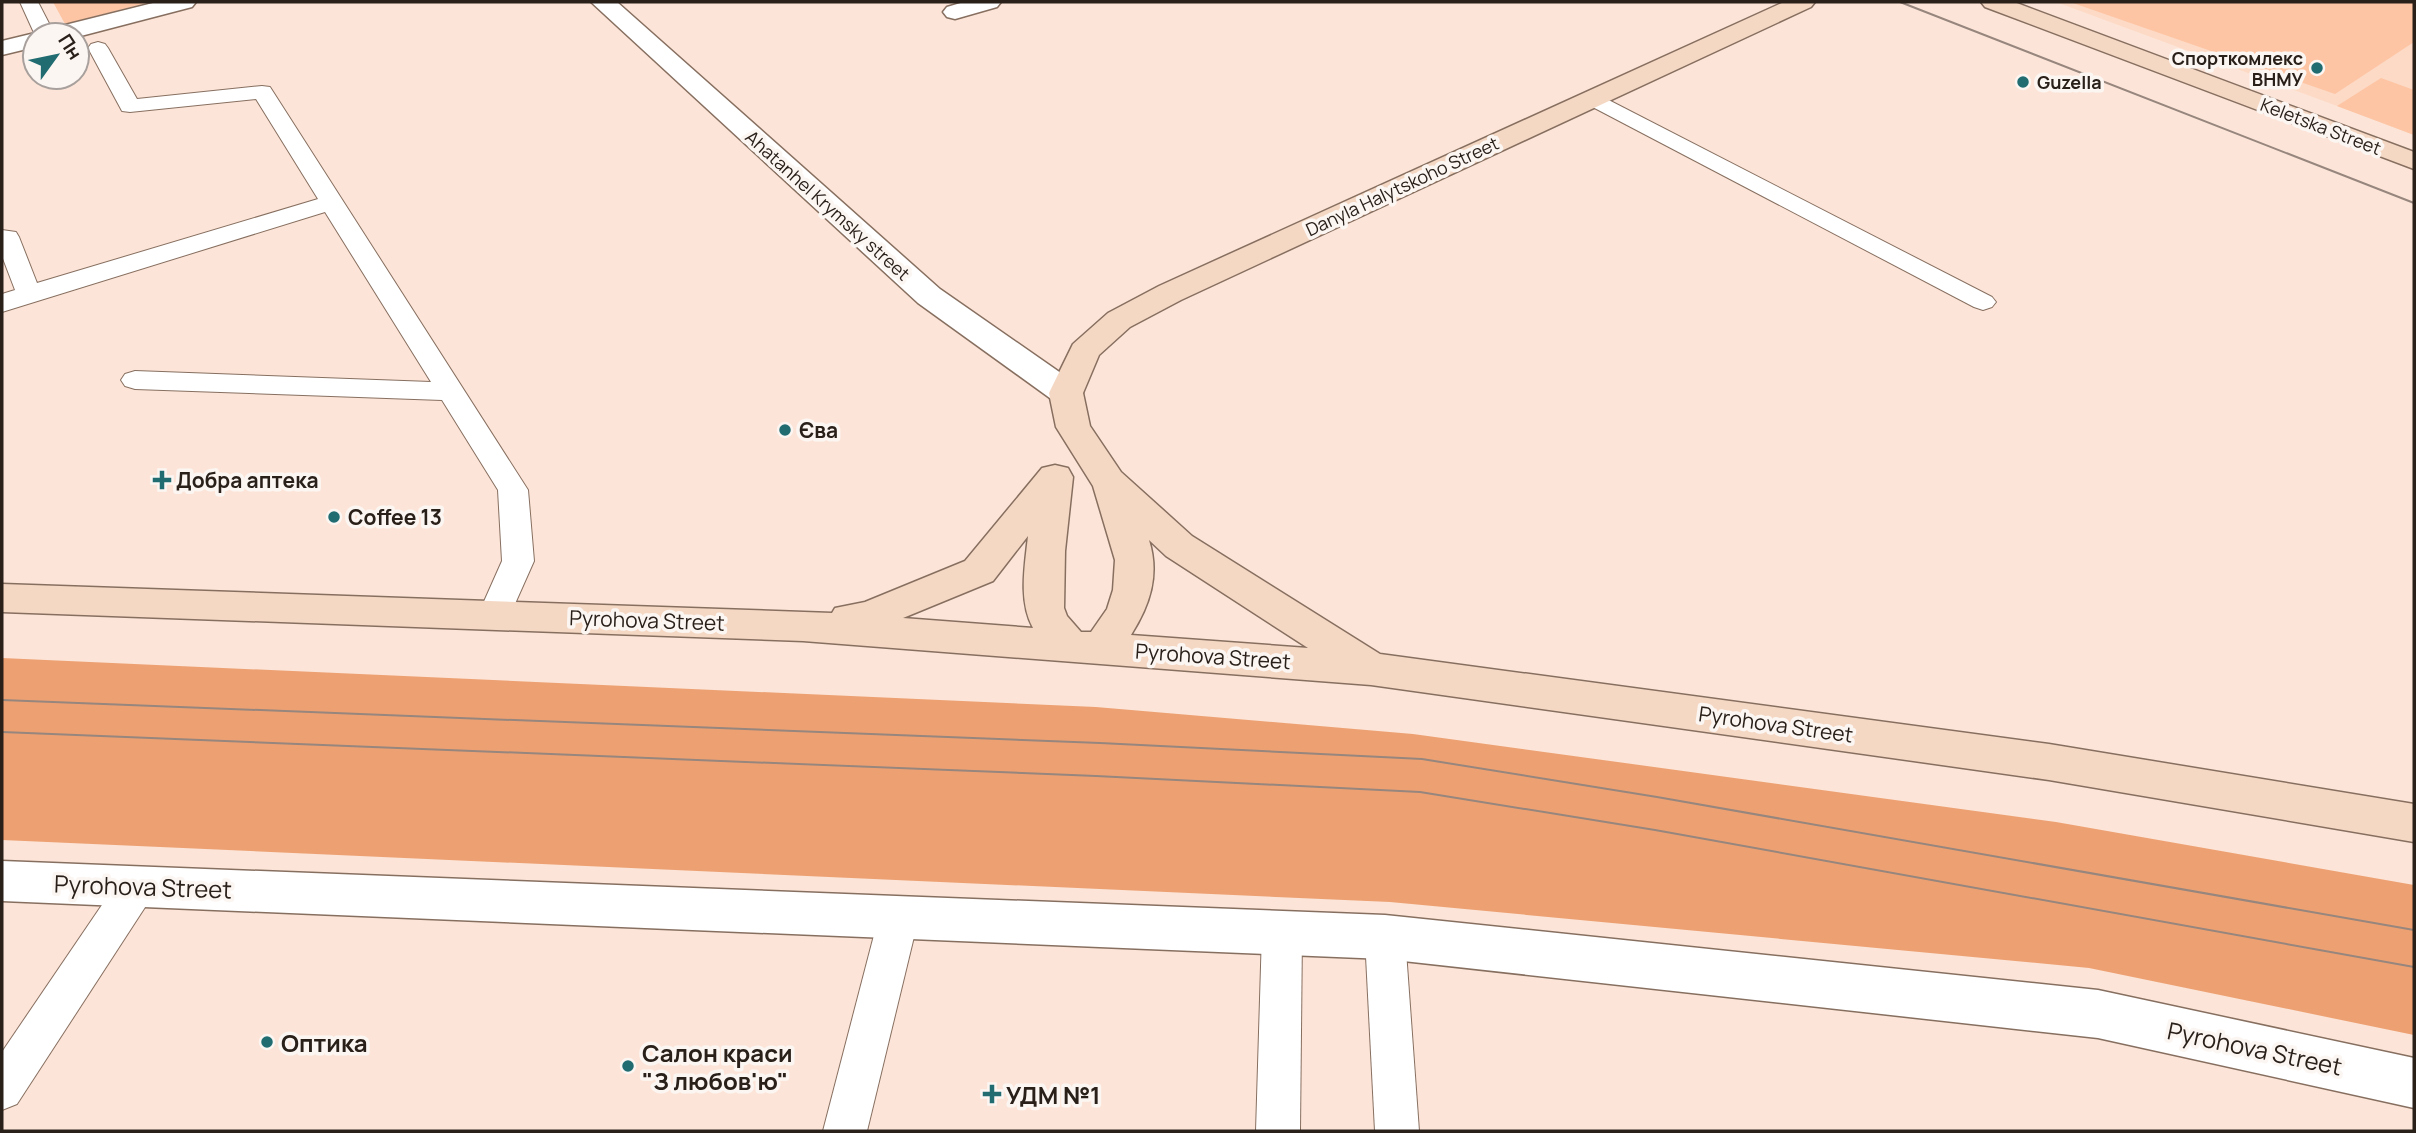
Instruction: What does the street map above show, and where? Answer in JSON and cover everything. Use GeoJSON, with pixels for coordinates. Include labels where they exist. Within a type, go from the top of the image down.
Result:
{"type":"FeatureCollection","features":[{"type":"Feature","properties":{"kind":"main road","name":"Danyla Halytskoho Street"},"geometry":{"type":"LineString","coordinates":[[1066,393],[1085,351],[1119,320],[1170,293],[1803,2]]}},
{"type":"Feature","properties":{"kind":"main road","name":"Keletska Street"},"geometry":{"type":"LineString","coordinates":[[1993,2],[2414,162]]}},
{"type":"Feature","properties":{"kind":"main road"},"geometry":{"type":"LineString","coordinates":[[1066,393],[1073,427],[1108,481],[1134,549],[1136,578],[1128,605],[1085,646],[1047,618],[1044,575],[1055,477],[1073,427]]}},
{"type":"Feature","properties":{"kind":"main road"},"geometry":{"type":"LineString","coordinates":[[803,626],[870,617],[979,572],[1055,477]]}},
{"type":"Feature","properties":{"kind":"main road"},"geometry":{"type":"LineString","coordinates":[[1108,481],[1179,546],[1371,668]]}},
{"type":"Feature","properties":{"kind":"main road","name":"Pyrohova Street"},"geometry":{"type":"LineString","coordinates":[[2,598],[803,626],[1371,668],[2049,762],[2414,823]]}},
{"type":"Feature","properties":{"kind":"street"},"geometry":{"type":"LineString","coordinates":[[91,26],[184,2]]}},
{"type":"Feature","properties":{"kind":"street","name":"Ahatanhel Krymsky street"},"geometry":{"type":"LineString","coordinates":[[603,2],[929,296],[1066,393]]}},
{"type":"Feature","properties":{"kind":"street"},"geometry":{"type":"LineString","coordinates":[[955,12],[989,2]]}},
{"type":"Feature","properties":{"kind":"street"},"geometry":{"type":"LineString","coordinates":[[2,48],[21,43]]}},
{"type":"Feature","properties":{"kind":"street","name":"Pyrohova Street"},"geometry":{"type":"LineString","coordinates":[[2,881],[1385,937],[2098,1014],[2414,1083]]}},
{"type":"Feature","properties":{"kind":"lane"},"geometry":{"type":"LineString","coordinates":[[29,2],[38,21]]}},
{"type":"Feature","properties":{"kind":"lane"},"geometry":{"type":"LineString","coordinates":[[98,48],[130,106],[262,93],[513,490],[518,561],[494,615]]}},
{"type":"Feature","properties":{"kind":"lane"},"geometry":{"type":"LineString","coordinates":[[1593,98],[1983,302]]}},
{"type":"Feature","properties":{"kind":"lane"},"geometry":{"type":"LineString","coordinates":[[2,304],[332,202]]}},
{"type":"Feature","properties":{"kind":"lane"},"geometry":{"type":"LineString","coordinates":[[2,237],[7,237],[29,294]]}},
{"type":"Feature","properties":{"kind":"lane"},"geometry":{"type":"LineString","coordinates":[[135,380],[452,392]]}},
{"type":"Feature","properties":{"kind":"lane"},"geometry":{"type":"LineString","coordinates":[[2,1089],[137,886]]}},
{"type":"Feature","properties":{"kind":"lane"},"geometry":{"type":"LineString","coordinates":[[845,1131],[899,916]]}},
{"type":"Feature","properties":{"kind":"lane"},"geometry":{"type":"LineString","coordinates":[[1278,1131],[1282,933]]}},
{"type":"Feature","properties":{"kind":"lane"},"geometry":{"type":"LineString","coordinates":[[1385,937],[1397,1131]]}},
{"type":"Feature","properties":{"kind":"shaded area"},"geometry":{"type":"Polygon","coordinates":[[[53,2],[150,2],[77,21],[63,21],[53,2]]]}},
{"type":"Feature","properties":{"kind":"shaded area","name":"Спорткомлекс ВНМУ"},"geometry":{"type":"Polygon","coordinates":[[[2056,2],[2414,2],[2414,135],[2337,106],[2056,2]]]}},
{"type":"Feature","properties":{"kind":"shaded area","name":"Спорткомлекс ВНМУ"},"geometry":{"type":"Polygon","coordinates":[[[2070,2],[2414,2],[2414,42],[2335,94],[2070,2]]]}},
{"type":"Feature","properties":{"kind":"shaded area"},"geometry":{"type":"Polygon","coordinates":[[[2381,78],[2414,90],[2414,135],[2337,106],[2381,78]]]}},
{"type":"Feature","properties":{"kind":"shaded area"},"geometry":{"type":"Polygon","coordinates":[[[2,658],[1096,707],[1413,734],[2056,822],[2414,885],[2414,1035],[2089,968],[1390,902],[2,840],[2,658]]]}},
{"type":"Feature","properties":{"kind":"tram line"},"geometry":{"type":"LineString","coordinates":[[1900,2],[2414,203]]}},
{"type":"Feature","properties":{"kind":"tram line"},"geometry":{"type":"LineString","coordinates":[[2,700],[1100,743],[1422,759],[1657,797],[2414,930]]}},
{"type":"Feature","properties":{"kind":"tram line"},"geometry":{"type":"LineString","coordinates":[[2,732],[1096,776],[1420,792],[1655,830],[2414,967]]}},
{"type":"Feature","properties":{"kind":"place","name":"Спорткомлекс ВНМУ"},"geometry":{"type":"Point","coordinates":[2317,68]}},
{"type":"Feature","properties":{"kind":"place","name":"Guzella"},"geometry":{"type":"Point","coordinates":[2023,82]}},
{"type":"Feature","properties":{"kind":"place","name":"Єва"},"geometry":{"type":"Point","coordinates":[785,430]}},
{"type":"Feature","properties":{"kind":"place","name":"Добра аптека"},"geometry":{"type":"Point","coordinates":[162,480]}},
{"type":"Feature","properties":{"kind":"place","name":"Coffee 13"},"geometry":{"type":"Point","coordinates":[334,517]}},
{"type":"Feature","properties":{"kind":"place","name":"Оптика"},"geometry":{"type":"Point","coordinates":[267,1042]}},
{"type":"Feature","properties":{"kind":"place","name":"Салон краси \"З любов'ю\""},"geometry":{"type":"Point","coordinates":[628,1066]}},
{"type":"Feature","properties":{"kind":"place","name":"УДМ №1"},"geometry":{"type":"Point","coordinates":[992,1094]}}]}
